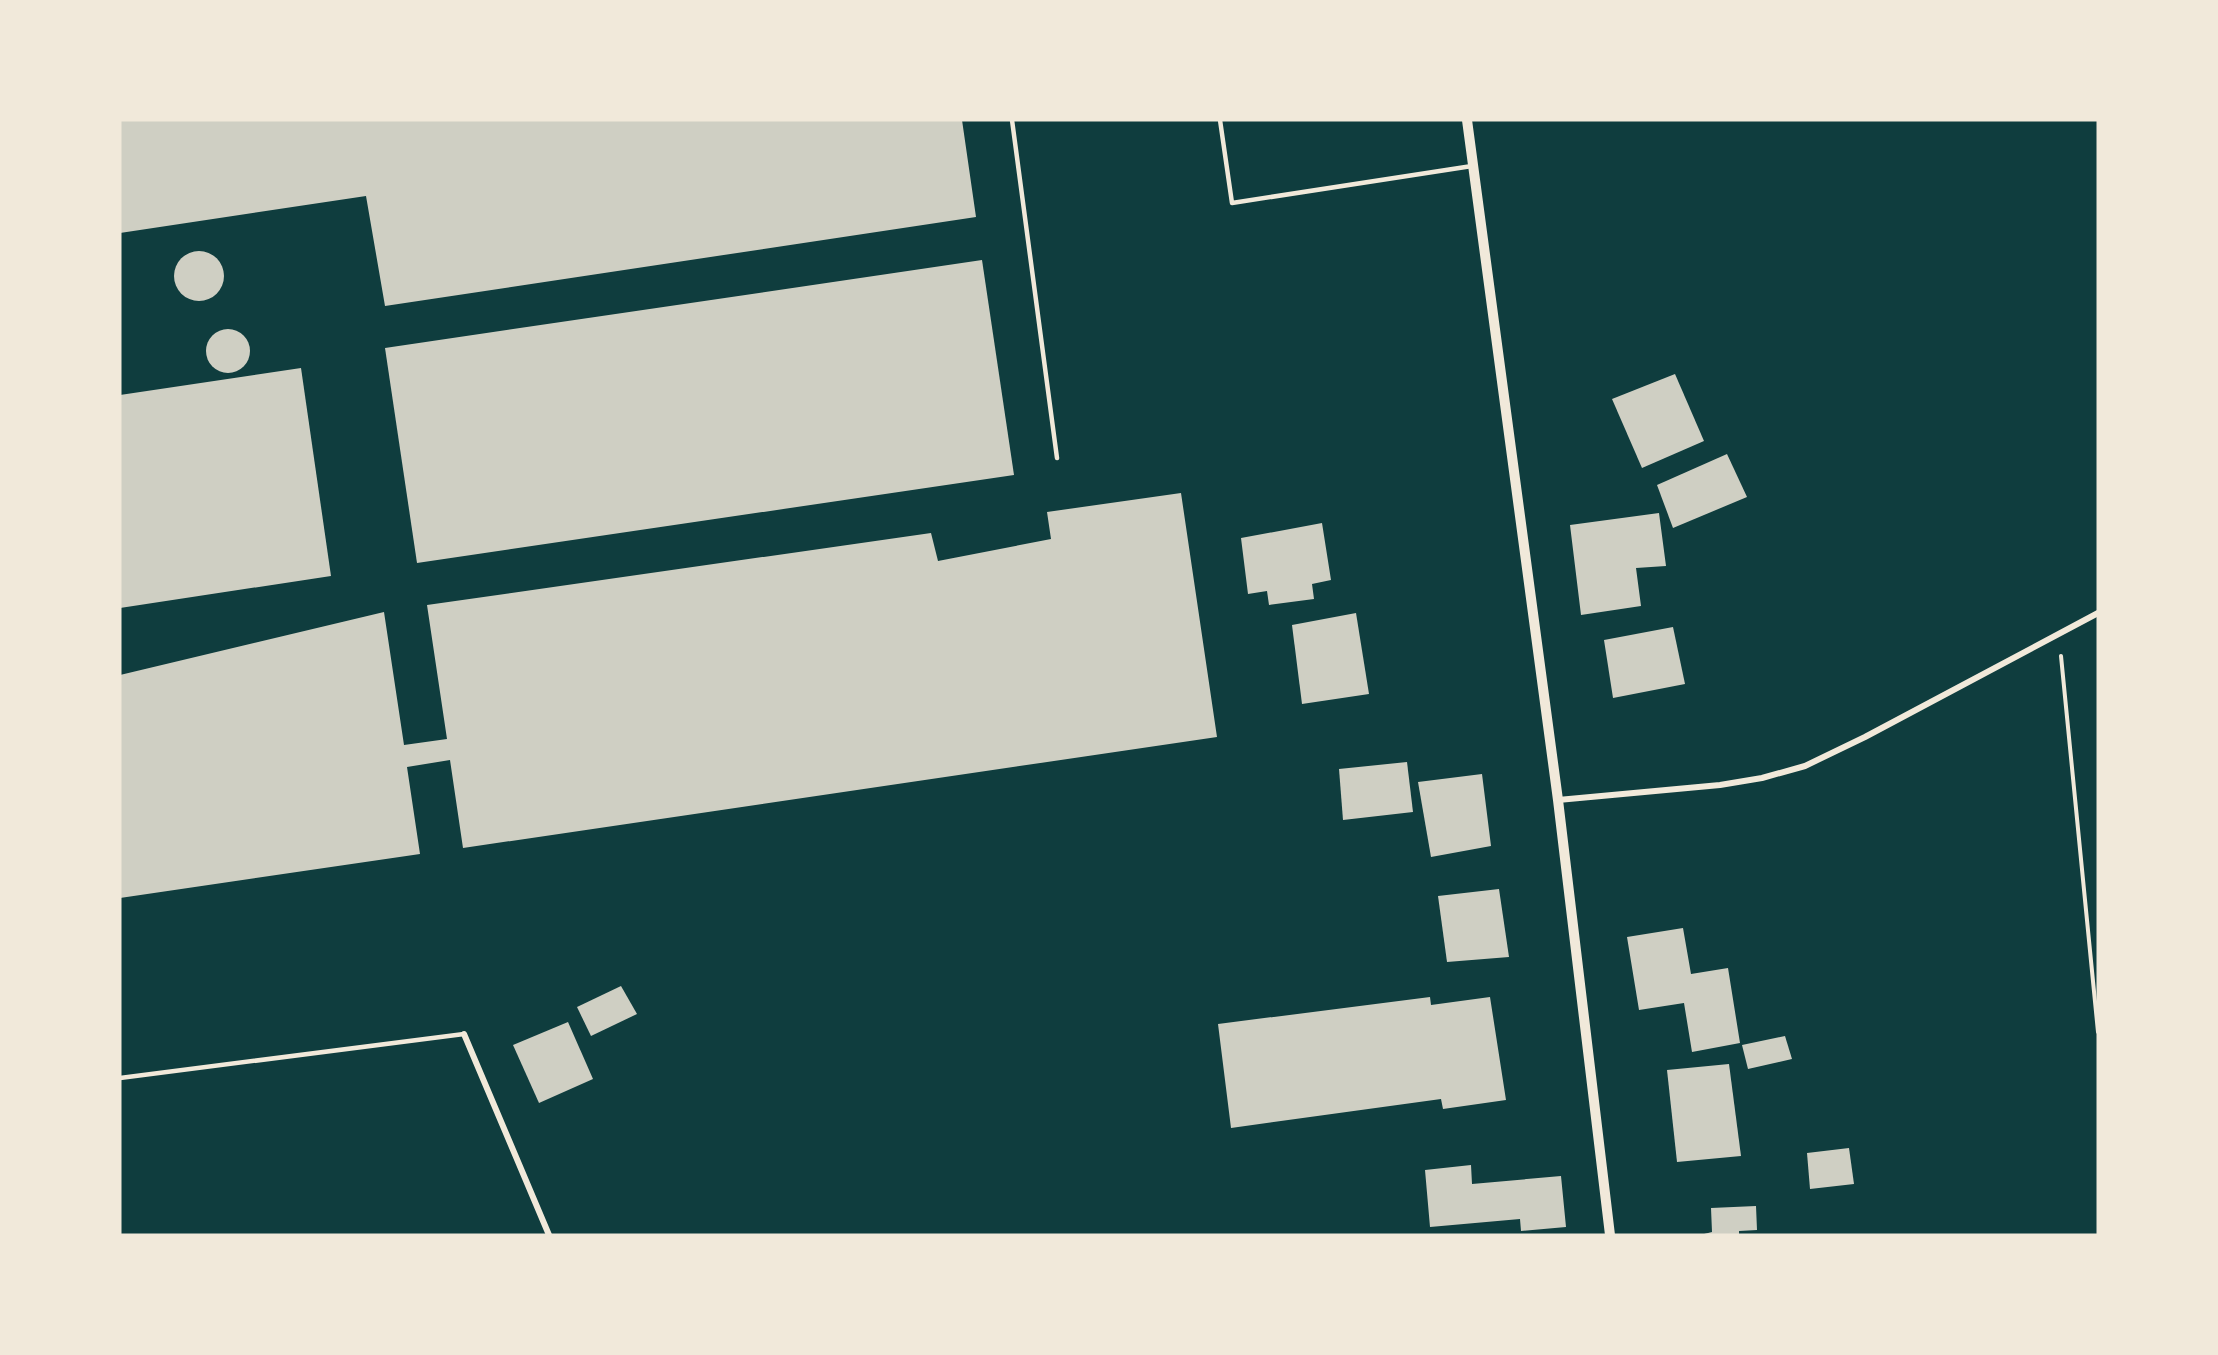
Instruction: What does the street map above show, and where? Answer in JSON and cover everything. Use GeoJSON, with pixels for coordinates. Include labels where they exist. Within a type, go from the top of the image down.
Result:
{"type":"FeatureCollection","features":[{"type":"Feature","properties":{"kind":"street"},"geometry":{"type":"LineString","coordinates":[[1467,120],[1558,800],[1610,1235]]}},
{"type":"Feature","properties":{"kind":"street"},"geometry":{"type":"LineString","coordinates":[[1558,800],[1720,785],[1762,778],[1805,766],[1865,737],[2098,613]]}},
{"type":"Feature","properties":{"kind":"street"},"geometry":{"type":"LineString","coordinates":[[464,1034],[549,1235]]}},
{"type":"Feature","properties":{"kind":"lane"},"geometry":{"type":"LineString","coordinates":[[1012,120],[1057,458]]}},
{"type":"Feature","properties":{"kind":"lane"},"geometry":{"type":"LineString","coordinates":[[1220,120],[1232,204],[1473,166]]}},
{"type":"Feature","properties":{"kind":"lane"},"geometry":{"type":"LineString","coordinates":[[120,1078],[464,1034]]}},
{"type":"Feature","properties":{"kind":"path"},"geometry":{"type":"LineString","coordinates":[[2059,634],[2098,1032]]}},
{"type":"Feature","properties":{"kind":"building"},"geometry":{"type":"Polygon","coordinates":[[[120,120],[962,120],[976,217],[385,306],[366,196],[120,233],[120,120]]]}},
{"type":"Feature","properties":{"kind":"building"},"geometry":{"type":"Polygon","coordinates":[[[199,251],[217,258],[224,276],[217,294],[199,301],[181,294],[174,276],[181,258],[199,251]]]}},
{"type":"Feature","properties":{"kind":"building"},"geometry":{"type":"Polygon","coordinates":[[[982,260],[1014,475],[417,563],[385,348],[982,260]]]}},
{"type":"Feature","properties":{"kind":"building"},"geometry":{"type":"Polygon","coordinates":[[[228,329],[237,330],[244,335],[249,342],[249,360],[244,367],[237,372],[228,373],[219,372],[212,367],[207,360],[206,351],[207,342],[212,335],[219,330],[228,329]]]}},
{"type":"Feature","properties":{"kind":"building"},"geometry":{"type":"Polygon","coordinates":[[[301,368],[331,576],[120,608],[120,395],[301,368]]]}},
{"type":"Feature","properties":{"kind":"building"},"geometry":{"type":"Polygon","coordinates":[[[1675,374],[1704,441],[1642,468],[1612,399],[1675,374]]]}},
{"type":"Feature","properties":{"kind":"building"},"geometry":{"type":"Polygon","coordinates":[[[1727,454],[1747,497],[1673,528],[1657,485],[1727,454]]]}},
{"type":"Feature","properties":{"kind":"building"},"geometry":{"type":"Polygon","coordinates":[[[1181,493],[1217,737],[463,848],[450,760],[407,767],[420,854],[120,898],[120,675],[384,612],[404,745],[447,739],[427,605],[931,533],[938,561],[1051,539],[1047,512],[1181,493]]]}},
{"type":"Feature","properties":{"kind":"building"},"geometry":{"type":"Polygon","coordinates":[[[1659,513],[1666,566],[1636,568],[1641,606],[1581,615],[1570,525],[1659,513]]]}},
{"type":"Feature","properties":{"kind":"building"},"geometry":{"type":"Polygon","coordinates":[[[1322,523],[1331,580],[1312,584],[1314,599],[1269,605],[1267,591],[1248,594],[1241,538],[1322,523]]]}},
{"type":"Feature","properties":{"kind":"building"},"geometry":{"type":"Polygon","coordinates":[[[1356,613],[1369,694],[1302,704],[1292,625],[1356,613]]]}},
{"type":"Feature","properties":{"kind":"building"},"geometry":{"type":"Polygon","coordinates":[[[1673,627],[1685,684],[1613,698],[1604,640],[1673,627]]]}},
{"type":"Feature","properties":{"kind":"building"},"geometry":{"type":"Polygon","coordinates":[[[1407,762],[1413,812],[1343,820],[1339,769],[1407,762]]]}},
{"type":"Feature","properties":{"kind":"building"},"geometry":{"type":"Polygon","coordinates":[[[1482,774],[1491,846],[1431,857],[1418,782],[1482,774]]]}},
{"type":"Feature","properties":{"kind":"building"},"geometry":{"type":"Polygon","coordinates":[[[1499,889],[1509,957],[1447,962],[1438,896],[1499,889]]]}},
{"type":"Feature","properties":{"kind":"building"},"geometry":{"type":"Polygon","coordinates":[[[1683,928],[1691,974],[1728,968],[1740,1043],[1692,1052],[1684,1003],[1639,1010],[1627,937],[1683,928]]]}},
{"type":"Feature","properties":{"kind":"building"},"geometry":{"type":"Polygon","coordinates":[[[621,986],[637,1014],[591,1036],[577,1007],[621,986]]]}},
{"type":"Feature","properties":{"kind":"building"},"geometry":{"type":"Polygon","coordinates":[[[1430,997],[1431,1005],[1490,997],[1506,1100],[1443,1109],[1441,1099],[1231,1128],[1218,1024],[1430,997]]]}},
{"type":"Feature","properties":{"kind":"building"},"geometry":{"type":"Polygon","coordinates":[[[568,1022],[593,1079],[539,1103],[513,1045],[568,1022]]]}},
{"type":"Feature","properties":{"kind":"building"},"geometry":{"type":"Polygon","coordinates":[[[1785,1036],[1792,1059],[1748,1069],[1742,1045],[1785,1036]]]}},
{"type":"Feature","properties":{"kind":"building"},"geometry":{"type":"Polygon","coordinates":[[[1729,1064],[1741,1156],[1677,1162],[1667,1070],[1729,1064]]]}},
{"type":"Feature","properties":{"kind":"building"},"geometry":{"type":"Polygon","coordinates":[[[1849,1148],[1854,1184],[1810,1189],[1807,1153],[1849,1148]]]}},
{"type":"Feature","properties":{"kind":"building"},"geometry":{"type":"Polygon","coordinates":[[[1471,1165],[1472,1184],[1561,1176],[1566,1227],[1521,1231],[1520,1219],[1430,1227],[1425,1170],[1471,1165]]]}},
{"type":"Feature","properties":{"kind":"building"},"geometry":{"type":"Polygon","coordinates":[[[1756,1206],[1757,1230],[1739,1231],[1739,1235],[1700,1235],[1712,1232],[1711,1208],[1756,1206]]]}}]}
